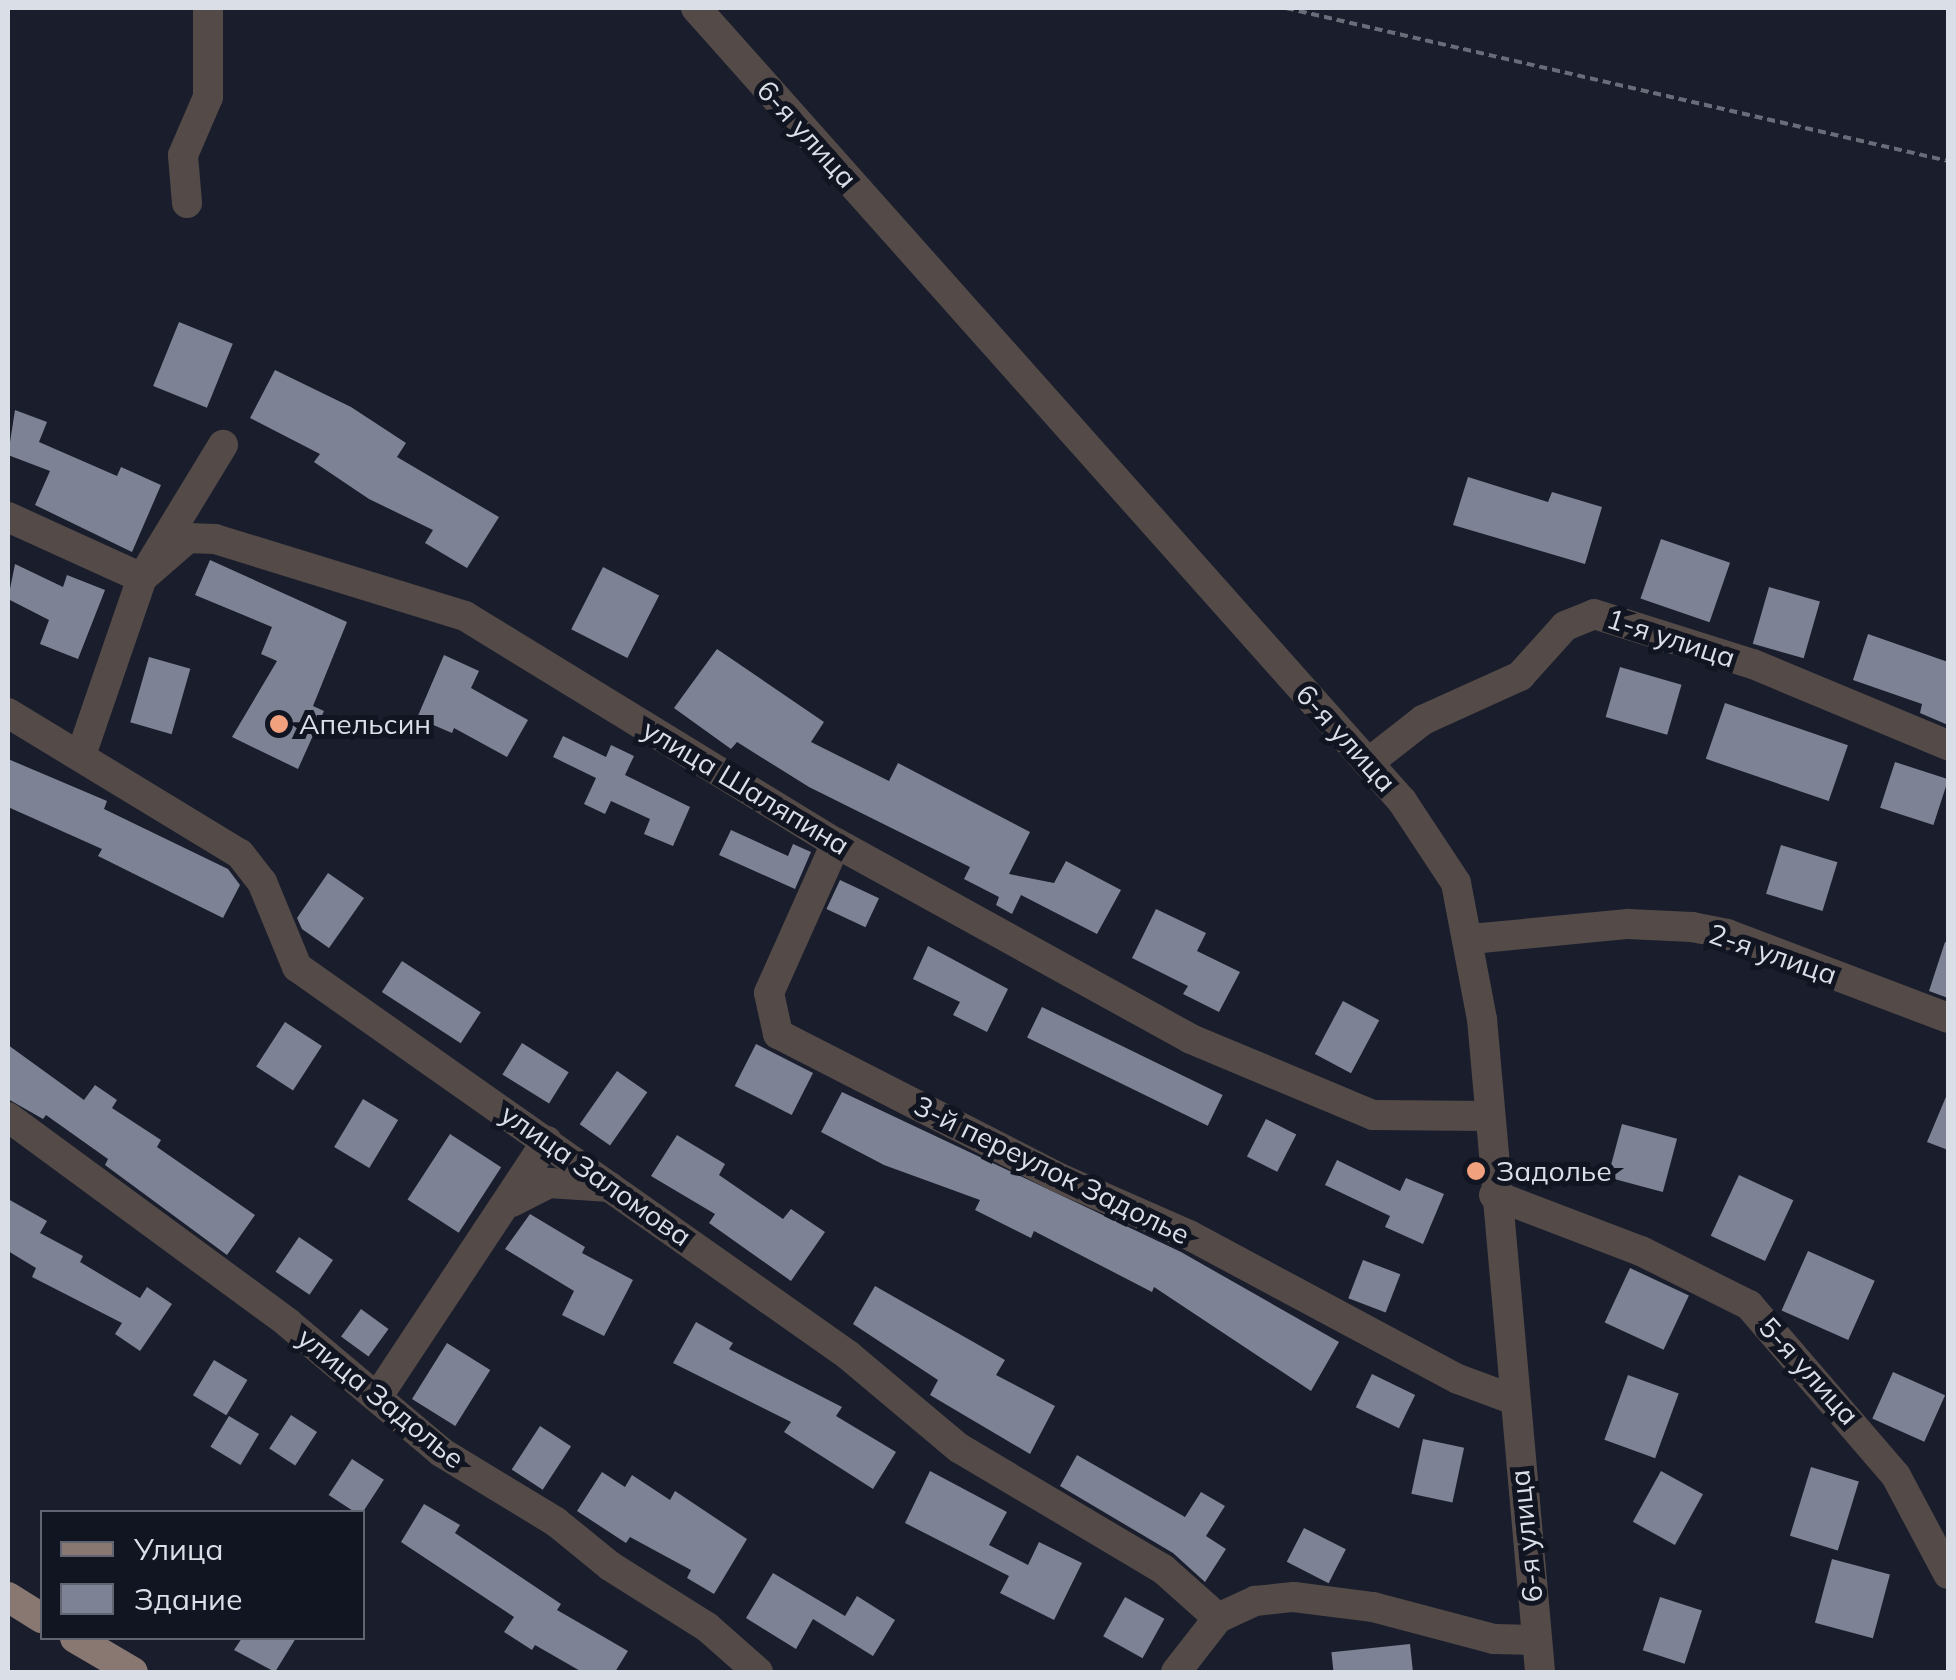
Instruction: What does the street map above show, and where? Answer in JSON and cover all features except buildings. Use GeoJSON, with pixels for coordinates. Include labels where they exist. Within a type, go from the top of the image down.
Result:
{"type":"FeatureCollection","features":[{"type":"Feature","properties":{"kind":"main road"},"geometry":{"type":"LineString","coordinates":[[8,1598],[40,1617]]}},
{"type":"Feature","properties":{"kind":"main road"},"geometry":{"type":"LineString","coordinates":[[78,1640],[133,1672]]}},
{"type":"Feature","properties":{"kind":"street"},"geometry":{"type":"LineString","coordinates":[[187,203],[183,155],[208,97],[208,8]]}},
{"type":"Feature","properties":{"kind":"street","name":"6-я улица"},"geometry":{"type":"LineString","coordinates":[[696,8],[1368,763],[1442,856],[1471,939],[1540,1672]]}},
{"type":"Feature","properties":{"kind":"street"},"geometry":{"type":"LineString","coordinates":[[81,755],[142,578],[223,445]]}},
{"type":"Feature","properties":{"kind":"street"},"geometry":{"type":"LineString","coordinates":[[8,518],[142,578]]}},
{"type":"Feature","properties":{"kind":"street","name":"улица Шаляпина"},"geometry":{"type":"LineString","coordinates":[[142,578],[188,538],[215,538],[465,616],[836,843],[1191,1038],[1373,1116],[1489,1116]]}},
{"type":"Feature","properties":{"kind":"street","name":"1-я улица"},"geometry":{"type":"LineString","coordinates":[[1368,763],[1423,720],[1520,676],[1565,626],[1594,614],[1752,664],[1948,745]]}},
{"type":"Feature","properties":{"kind":"street","name":"улица Заломова"},"geometry":{"type":"LineString","coordinates":[[8,713],[81,755],[252,866],[298,967],[848,1355],[959,1448],[1163,1569],[1218,1618]]}},
{"type":"Feature","properties":{"kind":"street","name":"3-й переулок Задолье"},"geometry":{"type":"LineString","coordinates":[[836,843],[770,993],[778,1034],[1057,1177],[1189,1236],[1458,1379],[1512,1399]]}},
{"type":"Feature","properties":{"kind":"street","name":"2-я улица"},"geometry":{"type":"LineString","coordinates":[[1471,939],[1628,924],[1692,926],[1948,1018]]}},
{"type":"Feature","properties":{"kind":"street","name":"улица Задолье"},"geometry":{"type":"LineString","coordinates":[[8,1117],[378,1396],[440,1452],[556,1522],[610,1566],[707,1627],[758,1672]]}},
{"type":"Feature","properties":{"kind":"street"},"geometry":{"type":"LineString","coordinates":[[378,1396],[547,1141]]}},
{"type":"Feature","properties":{"kind":"street"},"geometry":{"type":"LineString","coordinates":[[506,1207],[527,1189],[549,1183],[613,1188]]}},
{"type":"Feature","properties":{"kind":"street","name":"5-я улица"},"geometry":{"type":"LineString","coordinates":[[1494,1195],[1641,1251],[1748,1305],[1896,1476],[1948,1574]]}},
{"type":"Feature","properties":{"kind":"street"},"geometry":{"type":"LineString","coordinates":[[1176,1672],[1218,1618],[1255,1601],[1294,1597],[1373,1607],[1494,1639],[1537,1640]]}},
{"type":"Feature","properties":{"kind":"path"},"geometry":{"type":"LineString","coordinates":[[1286,8],[1948,160]]}},
{"type":"Feature","properties":{"kind":"place","name":"Апельсин"},"geometry":{"type":"Point","coordinates":[279,724]}},
{"type":"Feature","properties":{"kind":"place","name":"Задолье"},"geometry":{"type":"Point","coordinates":[1476,1171]}}]}
